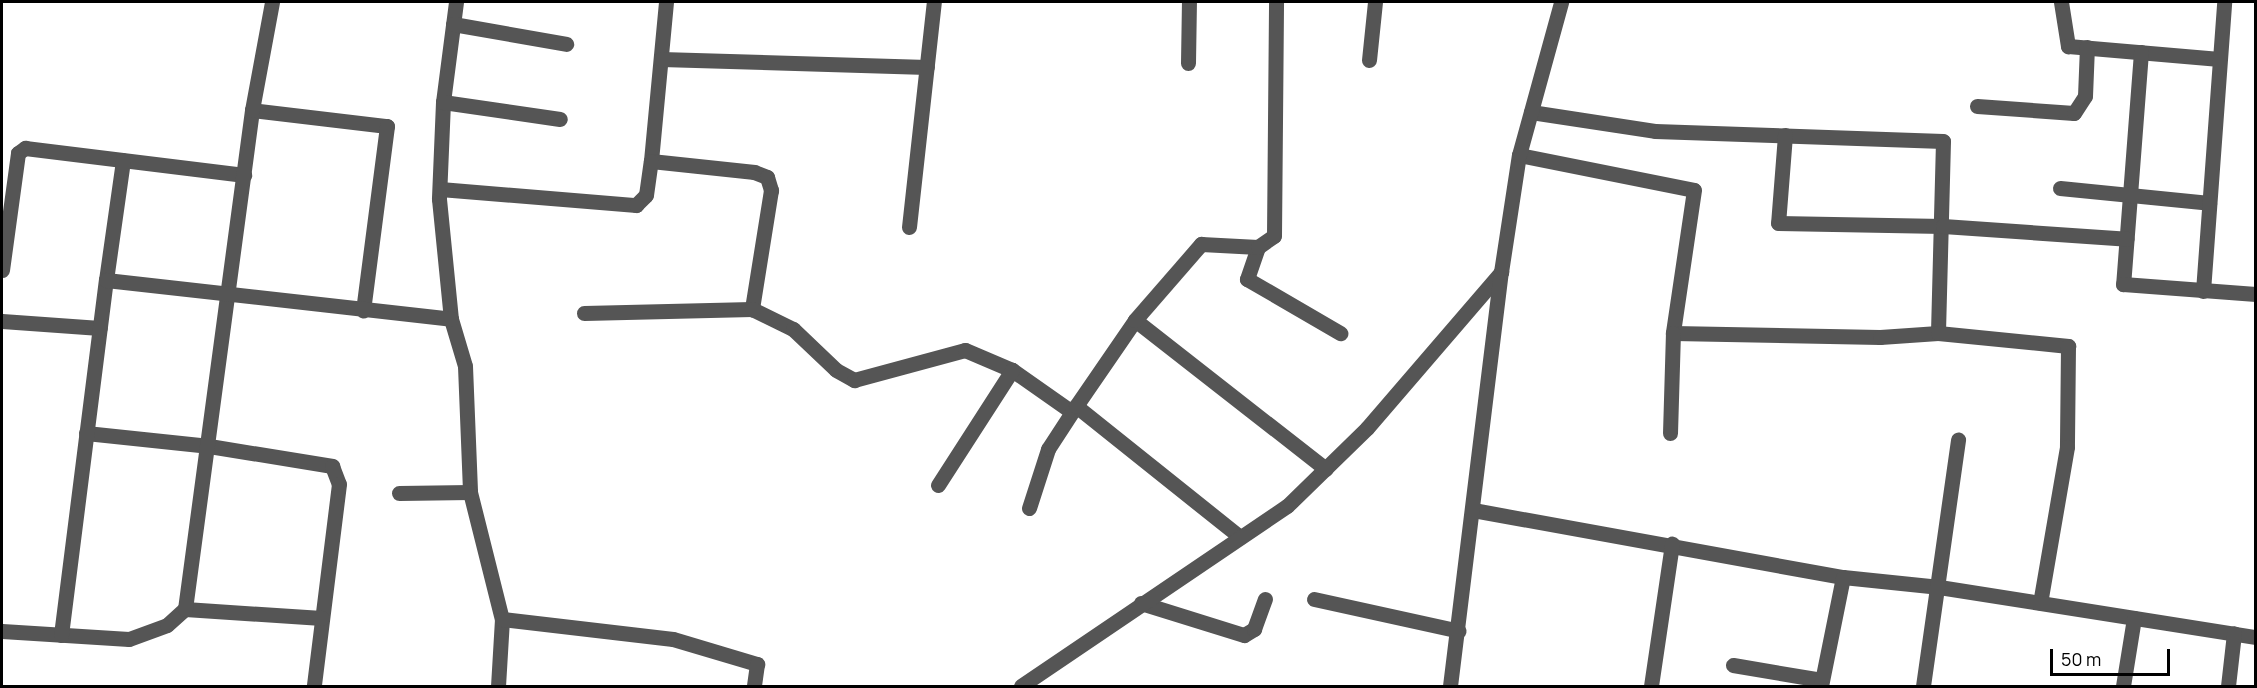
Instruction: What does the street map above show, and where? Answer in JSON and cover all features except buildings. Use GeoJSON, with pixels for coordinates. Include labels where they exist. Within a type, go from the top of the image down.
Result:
{"type":"FeatureCollection","features":[{"type":"Feature","properties":{"kind":"street"},"geometry":{"type":"LineString","coordinates":[[2,631],[129,639],[167,625],[185,609],[209,446],[252,111],[272,2]]}},
{"type":"Feature","properties":{"kind":"street"},"geometry":{"type":"LineString","coordinates":[[456,2],[443,102],[440,189],[451,319],[465,366],[470,492],[502,619],[498,687]]}},
{"type":"Feature","properties":{"kind":"street"},"geometry":{"type":"LineString","coordinates":[[440,189],[636,205],[646,195],[666,2]]}},
{"type":"Feature","properties":{"kind":"street"},"geometry":{"type":"LineString","coordinates":[[909,227],[934,2]]}},
{"type":"Feature","properties":{"kind":"street"},"geometry":{"type":"LineString","coordinates":[[1188,63],[1190,2]]}},
{"type":"Feature","properties":{"kind":"street"},"geometry":{"type":"LineString","coordinates":[[1276,2],[1274,236],[1258,247],[1247,279],[1340,333]]}},
{"type":"Feature","properties":{"kind":"street"},"geometry":{"type":"LineString","coordinates":[[1369,60],[1375,2]]}},
{"type":"Feature","properties":{"kind":"street"},"geometry":{"type":"LineString","coordinates":[[1450,687],[1459,631],[1501,272],[1520,155],[1561,2]]}},
{"type":"Feature","properties":{"kind":"street"},"geometry":{"type":"LineString","coordinates":[[2061,2],[2068,46],[2219,59]]}},
{"type":"Feature","properties":{"kind":"street"},"geometry":{"type":"LineString","coordinates":[[2203,291],[2224,2]]}},
{"type":"Feature","properties":{"kind":"street"},"geometry":{"type":"LineString","coordinates":[[453,24],[566,44]]}},
{"type":"Feature","properties":{"kind":"street"},"geometry":{"type":"LineString","coordinates":[[1977,106],[2074,113],[2085,96],[2087,47]]}},
{"type":"Feature","properties":{"kind":"street"},"geometry":{"type":"LineString","coordinates":[[2140,52],[2123,284],[2256,294]]}},
{"type":"Feature","properties":{"kind":"street"},"geometry":{"type":"LineString","coordinates":[[661,59],[927,67]]}},
{"type":"Feature","properties":{"kind":"street"},"geometry":{"type":"LineString","coordinates":[[443,102],[560,119]]}},
{"type":"Feature","properties":{"kind":"street"},"geometry":{"type":"LineString","coordinates":[[252,111],[387,126],[363,310]]}},
{"type":"Feature","properties":{"kind":"street"},"geometry":{"type":"LineString","coordinates":[[1531,112],[1655,130],[1943,141],[1943,226],[1938,333]]}},
{"type":"Feature","properties":{"kind":"street"},"geometry":{"type":"LineString","coordinates":[[1785,135],[1778,223],[1943,226],[2127,239]]}},
{"type":"Feature","properties":{"kind":"street"},"geometry":{"type":"LineString","coordinates":[[2,270],[21,149],[30,147],[244,175]]}},
{"type":"Feature","properties":{"kind":"street"},"geometry":{"type":"LineString","coordinates":[[1520,155],[1694,190],[1673,333],[1670,433]]}},
{"type":"Feature","properties":{"kind":"street"},"geometry":{"type":"LineString","coordinates":[[61,635],[123,159]]}},
{"type":"Feature","properties":{"kind":"street"},"geometry":{"type":"LineString","coordinates":[[651,161],[754,172],[767,177],[771,190],[752,309]]}},
{"type":"Feature","properties":{"kind":"street"},"geometry":{"type":"LineString","coordinates":[[2060,188],[2209,203]]}},
{"type":"Feature","properties":{"kind":"street"},"geometry":{"type":"LineString","coordinates":[[1029,508],[1048,449],[1074,409],[1135,320],[1201,244],[1258,247]]}},
{"type":"Feature","properties":{"kind":"street"},"geometry":{"type":"LineString","coordinates":[[1021,687],[1141,603],[1287,506],[1367,428],[1501,272]]}},
{"type":"Feature","properties":{"kind":"street"},"geometry":{"type":"LineString","coordinates":[[106,280],[451,319]]}},
{"type":"Feature","properties":{"kind":"street"},"geometry":{"type":"LineString","coordinates":[[584,313],[752,309],[793,330],[836,370],[854,380],[965,350],[1012,370],[1074,409],[1240,537]]}},
{"type":"Feature","properties":{"kind":"street"},"geometry":{"type":"LineString","coordinates":[[1135,320],[1326,469]]}},
{"type":"Feature","properties":{"kind":"street"},"geometry":{"type":"LineString","coordinates":[[2,321],[100,328]]}},
{"type":"Feature","properties":{"kind":"street"},"geometry":{"type":"LineString","coordinates":[[1673,333],[1880,337],[1938,333],[2068,346],[2067,447],[2040,603]]}},
{"type":"Feature","properties":{"kind":"street"},"geometry":{"type":"LineString","coordinates":[[938,485],[1012,370]]}},
{"type":"Feature","properties":{"kind":"street"},"geometry":{"type":"LineString","coordinates":[[86,433],[209,446],[321,463],[336,471],[339,484],[314,687]]}},
{"type":"Feature","properties":{"kind":"street"},"geometry":{"type":"LineString","coordinates":[[1923,687],[1939,587],[1958,439]]}},
{"type":"Feature","properties":{"kind":"street"},"geometry":{"type":"LineString","coordinates":[[399,493],[470,492]]}},
{"type":"Feature","properties":{"kind":"street"},"geometry":{"type":"LineString","coordinates":[[1473,510],[1672,544],[1843,577],[1939,587],[2256,637]]}},
{"type":"Feature","properties":{"kind":"street"},"geometry":{"type":"LineString","coordinates":[[1651,687],[1672,544]]}},
{"type":"Feature","properties":{"kind":"street"},"geometry":{"type":"LineString","coordinates":[[1733,666],[1821,683],[1843,577]]}},
{"type":"Feature","properties":{"kind":"street"},"geometry":{"type":"LineString","coordinates":[[1141,603],[1244,635],[1254,630],[1265,599]]}},
{"type":"Feature","properties":{"kind":"street"},"geometry":{"type":"LineString","coordinates":[[1314,599],[1459,631]]}},
{"type":"Feature","properties":{"kind":"street"},"geometry":{"type":"LineString","coordinates":[[185,609],[322,618]]}},
{"type":"Feature","properties":{"kind":"street"},"geometry":{"type":"LineString","coordinates":[[2123,687],[2134,618]]}},
{"type":"Feature","properties":{"kind":"street"},"geometry":{"type":"LineString","coordinates":[[502,619],[673,639],[758,664],[754,687]]}},
{"type":"Feature","properties":{"kind":"street"},"geometry":{"type":"LineString","coordinates":[[2228,687],[2234,633]]}}]}
